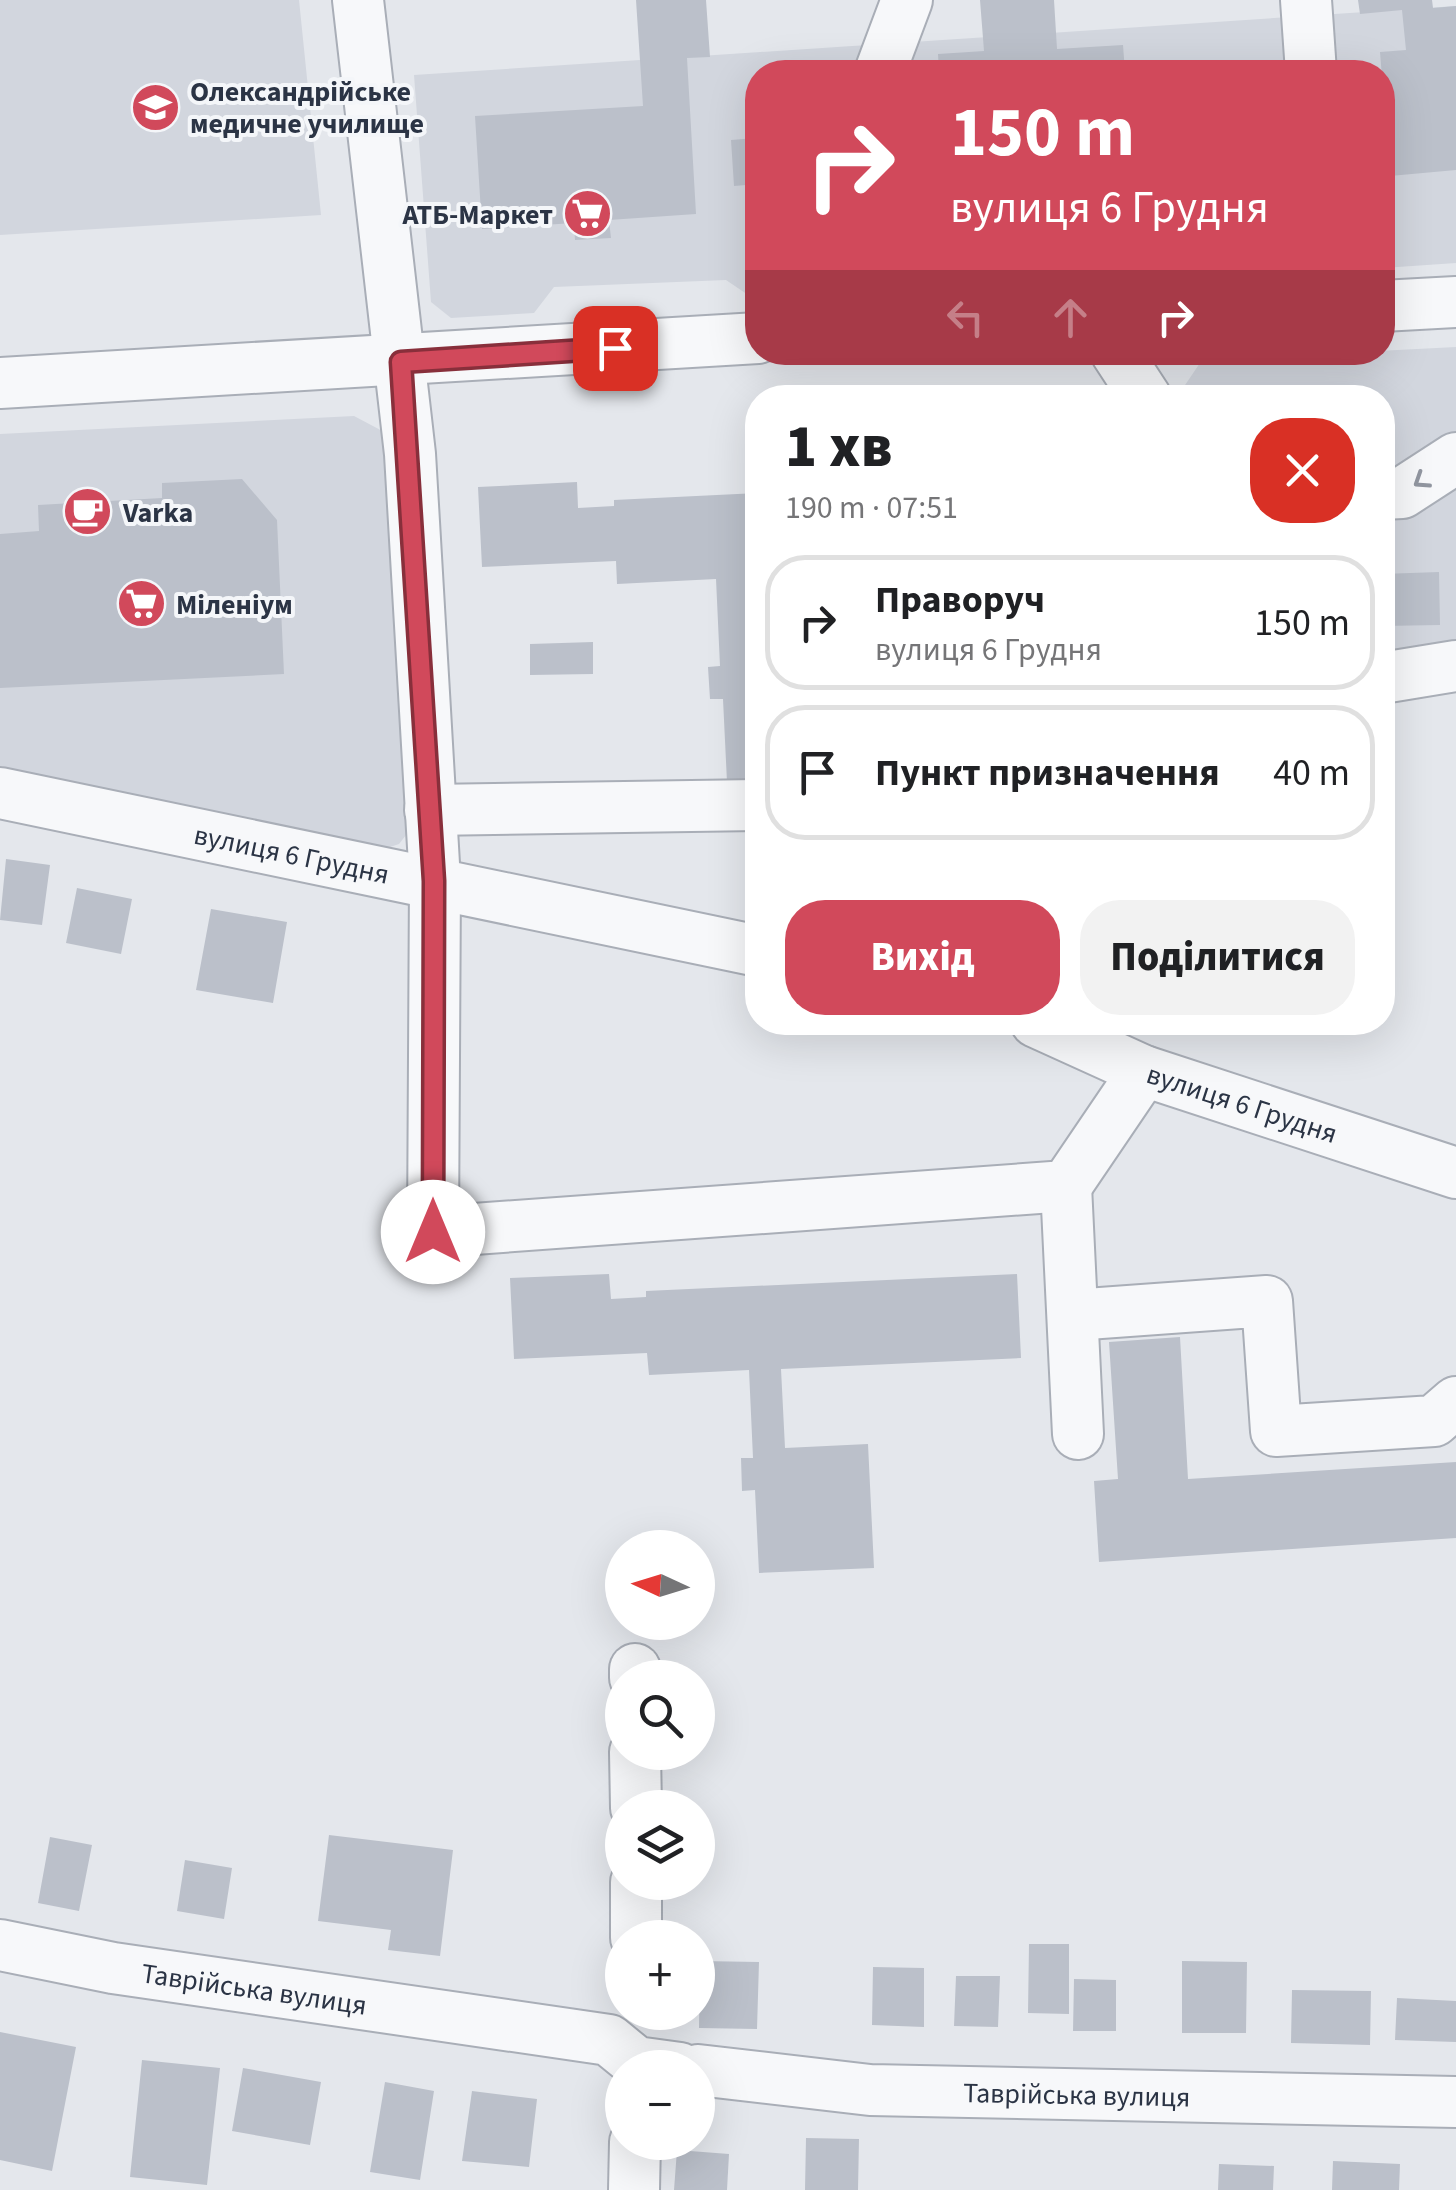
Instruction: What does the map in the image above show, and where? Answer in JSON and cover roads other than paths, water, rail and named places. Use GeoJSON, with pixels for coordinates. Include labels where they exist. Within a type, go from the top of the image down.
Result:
{"type":"FeatureCollection","features":[{"type":"Feature","properties":{"kind":"street"},"geometry":{"type":"LineString","coordinates":[[358,0],[401,362],[430,810],[434,881],[433,1232],[1066,1186]]}},
{"type":"Feature","properties":{"kind":"street"},"geometry":{"type":"LineString","coordinates":[[884,60],[906,0]]}},
{"type":"Feature","properties":{"kind":"street"},"geometry":{"type":"LineString","coordinates":[[1306,0],[1309,60]]}},
{"type":"Feature","properties":{"kind":"street"},"geometry":{"type":"LineString","coordinates":[[1395,305],[1456,302]]}},
{"type":"Feature","properties":{"kind":"street"},"geometry":{"type":"LineString","coordinates":[[0,383],[745,339]]}},
{"type":"Feature","properties":{"kind":"street"},"geometry":{"type":"LineString","coordinates":[[1395,494],[1402,494],[1456,458]]}},
{"type":"Feature","properties":{"kind":"street"},"geometry":{"type":"LineString","coordinates":[[1395,676],[1456,666]]}},
{"type":"Feature","properties":{"kind":"street","name":"вулиця 6 Грудня"},"geometry":{"type":"LineString","coordinates":[[0,793],[745,949]]}},
{"type":"Feature","properties":{"kind":"street"},"geometry":{"type":"LineString","coordinates":[[430,810],[745,805]]}},
{"type":"Feature","properties":{"kind":"street","name":"вулиця 6 Грудня"},"geometry":{"type":"LineString","coordinates":[[1065,1035],[1144,1071],[1456,1173]]}},
{"type":"Feature","properties":{"kind":"street"},"geometry":{"type":"LineString","coordinates":[[1078,1434],[1066,1186],[1144,1071]]}},
{"type":"Feature","properties":{"kind":"street"},"geometry":{"type":"LineString","coordinates":[[1072,1315],[1267,1301],[1276,1431],[1434,1421],[1456,1402]]}},
{"type":"Feature","properties":{"kind":"street","name":"Таврійська вулиця"},"geometry":{"type":"LineString","coordinates":[[0,1945],[113,1968],[610,2040],[625,2050]]}},
{"type":"Feature","properties":{"kind":"street","name":"Таврійська вулиця"},"geometry":{"type":"LineString","coordinates":[[715,2072],[870,2090],[1456,2102]]}},
{"type":"Feature","properties":{"kind":"street"},"geometry":{"type":"LineString","coordinates":[[634,2160],[634,2190]]}},
{"type":"Feature","properties":{"kind":"place","name":"Олександрійське медичне училище"},"geometry":{"type":"Point","coordinates":[155,107]}},
{"type":"Feature","properties":{"kind":"place","name":"АТБ-Маркет"},"geometry":{"type":"Point","coordinates":[588,214]}},
{"type":"Feature","properties":{"kind":"place","name":"Varka"},"geometry":{"type":"Point","coordinates":[88,512]}},
{"type":"Feature","properties":{"kind":"place","name":"Міленіум"},"geometry":{"type":"Point","coordinates":[141,604]}}]}
